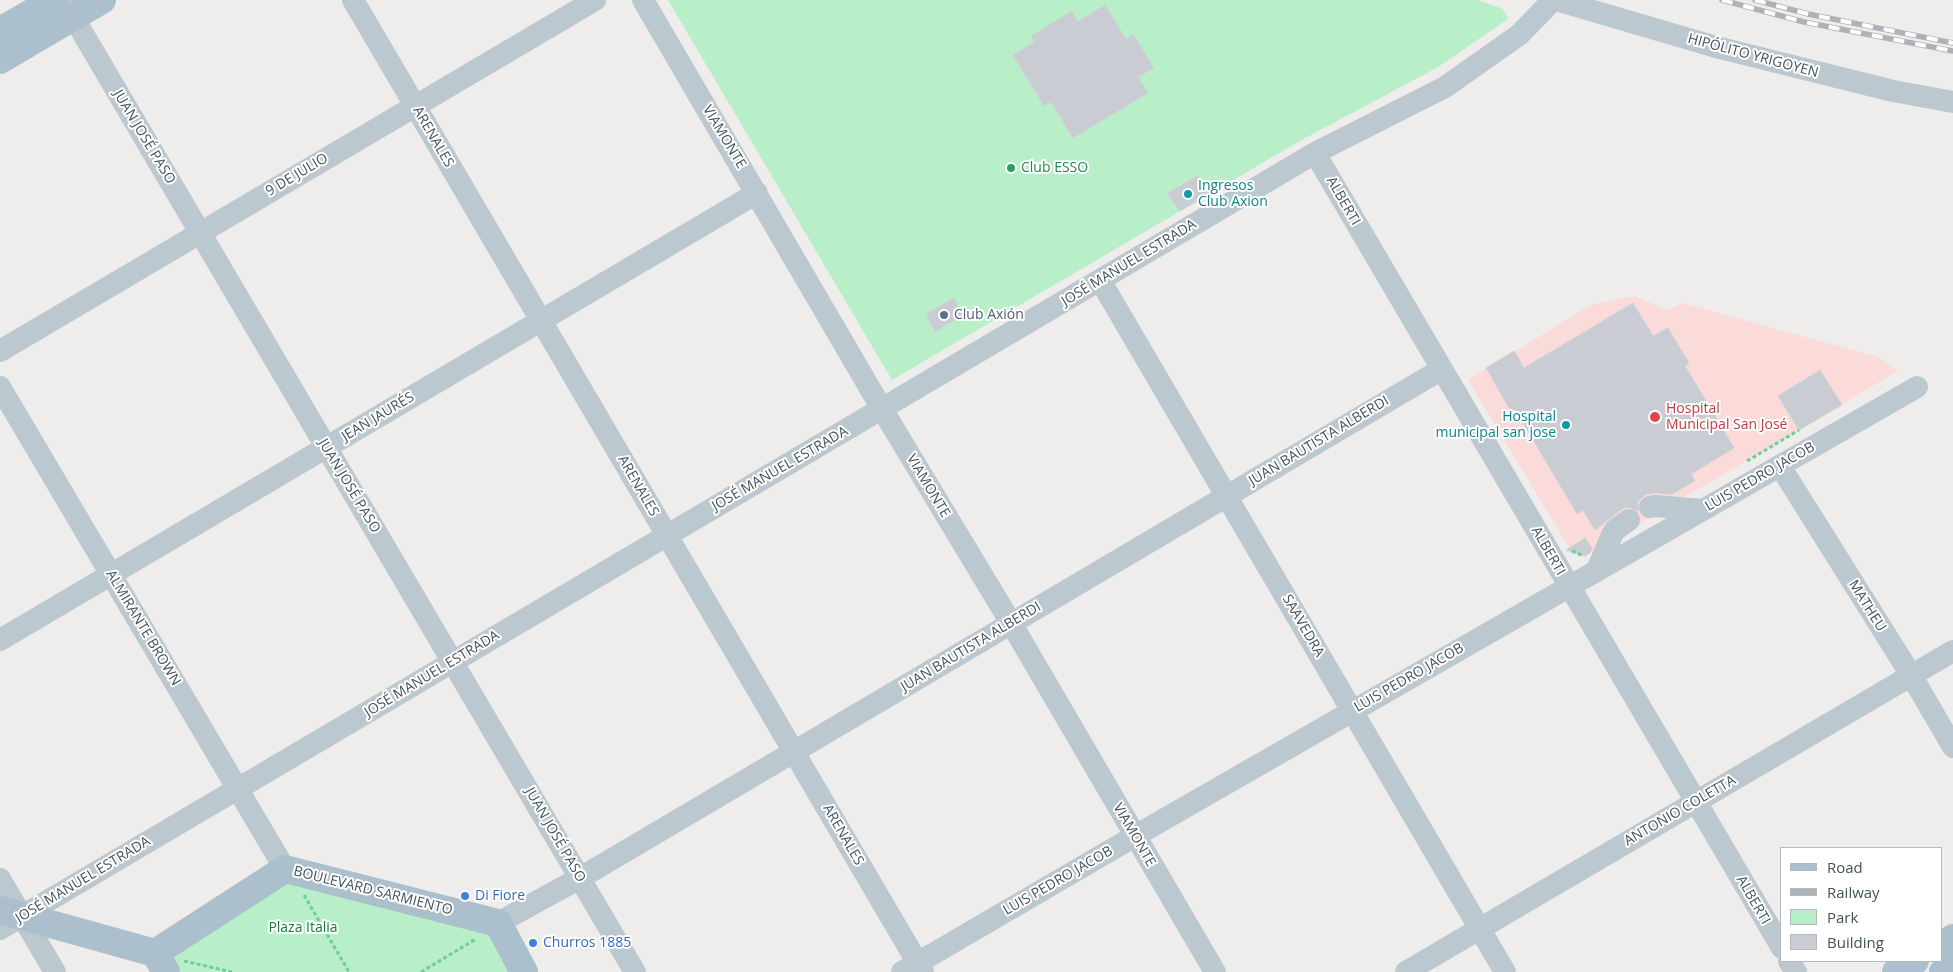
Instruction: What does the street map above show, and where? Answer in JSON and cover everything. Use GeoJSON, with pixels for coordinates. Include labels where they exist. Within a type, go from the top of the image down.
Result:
{"type":"FeatureCollection","features":[{"type":"Feature","properties":{"kind":"main road"},"geometry":{"type":"LineString","coordinates":[[0,31],[63,6],[102,0]]}},
{"type":"Feature","properties":{"kind":"main road"},"geometry":{"type":"LineString","coordinates":[[0,60],[63,6]]}},
{"type":"Feature","properties":{"kind":"main road","name":"BOULEVARD SARMIENTO"},"geometry":{"type":"LineString","coordinates":[[167,962],[292,878],[491,929]]}},
{"type":"Feature","properties":{"kind":"main road"},"geometry":{"type":"LineString","coordinates":[[7,918],[167,962]]}},
{"type":"Feature","properties":{"kind":"main road"},"geometry":{"type":"LineString","coordinates":[[491,929],[524,972]]}},
{"type":"Feature","properties":{"kind":"main road"},"geometry":{"type":"LineString","coordinates":[[1896,972],[1913,962]]}},
{"type":"Feature","properties":{"kind":"main road"},"geometry":{"type":"LineString","coordinates":[[1943,972],[1953,966]]}},
{"type":"Feature","properties":{"kind":"street","name":"ARENALES"},"geometry":{"type":"LineString","coordinates":[[353,0],[794,752],[914,969]]}},
{"type":"Feature","properties":{"kind":"street","name":"9 DE JULIO"},"geometry":{"type":"LineString","coordinates":[[0,351],[595,0]]}},
{"type":"Feature","properties":{"kind":"street","name":"VIAMONTE"},"geometry":{"type":"LineString","coordinates":[[643,0],[1215,972]]}},
{"type":"Feature","properties":{"kind":"street","name":"HIPÓLITO YRIGOYEN"},"geometry":{"type":"LineString","coordinates":[[1554,0],[1716,47],[1893,91],[1953,102]]}},
{"type":"Feature","properties":{"kind":"street","name":"JOSÉ MANUEL ESTRADA"},"geometry":{"type":"LineString","coordinates":[[7,918],[238,789],[1315,153],[1445,87],[1520,35],[1554,0]]}},
{"type":"Feature","properties":{"kind":"street","name":"JUAN JOSÉ PASO"},"geometry":{"type":"LineString","coordinates":[[63,6],[200,233],[635,972]]}},
{"type":"Feature","properties":{"kind":"street","name":"ALBERTI"},"geometry":{"type":"LineString","coordinates":[[1315,153],[1780,945]]}},
{"type":"Feature","properties":{"kind":"street","name":"JEAN JAURÉS"},"geometry":{"type":"LineString","coordinates":[[0,640],[757,193]]}},
{"type":"Feature","properties":{"kind":"street","name":"SAAVEDRA"},"geometry":{"type":"LineString","coordinates":[[1100,280],[1506,972]]}},
{"type":"Feature","properties":{"kind":"street","name":"JUAN BAUTISTA ALBERDI"},"geometry":{"type":"LineString","coordinates":[[491,929],[1442,369]]}},
{"type":"Feature","properties":{"kind":"street","name":"LUIS PEDRO JACOB"},"geometry":{"type":"LineString","coordinates":[[914,969],[1135,836],[1916,386]]}},
{"type":"Feature","properties":{"kind":"street","name":"ALMIRANTE BROWN"},"geometry":{"type":"LineString","coordinates":[[0,387],[292,878]]}},
{"type":"Feature","properties":{"kind":"street","name":"MATHEU"},"geometry":{"type":"LineString","coordinates":[[1780,466],[1953,747]]}},
{"type":"Feature","properties":{"kind":"street"},"geometry":{"type":"LineString","coordinates":[[1650,508],[1655,506],[1702,510]]}},
{"type":"Feature","properties":{"kind":"street"},"geometry":{"type":"LineString","coordinates":[[1597,570],[1616,530],[1629,520]]}},
{"type":"Feature","properties":{"kind":"street","name":"ANTONIO COLETTA"},"geometry":{"type":"LineString","coordinates":[[1406,972],[1953,651]]}},
{"type":"Feature","properties":{"kind":"street"},"geometry":{"type":"LineString","coordinates":[[0,878],[7,918],[55,972]]}},
{"type":"Feature","properties":{"kind":"path"},"geometry":{"type":"LineString","coordinates":[[1744,462],[1799,430]]}},
{"type":"Feature","properties":{"kind":"path"},"geometry":{"type":"LineString","coordinates":[[1569,547],[1572,552],[1585,556],[1610,542]]}},
{"type":"Feature","properties":{"kind":"path"},"geometry":{"type":"LineString","coordinates":[[292,878],[349,972]]}},
{"type":"Feature","properties":{"kind":"path"},"geometry":{"type":"LineString","coordinates":[[421,972],[491,929]]}},
{"type":"Feature","properties":{"kind":"path"},"geometry":{"type":"LineString","coordinates":[[167,962],[232,972]]}},
{"type":"Feature","properties":{"kind":"shaded area","name":"Hospital Municipal San José"},"geometry":{"type":"Polygon","coordinates":[[[1634,296],[1667,310],[1682,303],[1878,357],[1898,371],[1585,556],[1572,552],[1468,380],[1591,305],[1634,296]]]}},
{"type":"Feature","properties":{"kind":"green space","name":"Club ESSO"},"geometry":{"type":"Polygon","coordinates":[[[668,0],[1478,0],[1503,9],[1508,19],[1438,67],[1300,141],[892,380],[668,0]]]}},
{"type":"Feature","properties":{"kind":"green space","name":"Plaza Italia"},"geometry":{"type":"Polygon","coordinates":[[[294,879],[492,929],[513,972],[180,972],[172,958],[294,879]]]}},
{"type":"Feature","properties":{"kind":"building"},"geometry":{"type":"Polygon","coordinates":[[[1105,5],[1126,39],[1133,34],[1154,68],[1138,77],[1148,93],[1073,138],[1051,102],[1044,106],[1013,55],[1034,42],[1031,36],[1072,11],[1078,22],[1105,5]]]}},
{"type":"Feature","properties":{"kind":"building","name":"Ingresos Club Axion"},"geometry":{"type":"Polygon","coordinates":[[[1197,176],[1209,194],[1180,211],[1167,193],[1197,176]]]}},
{"type":"Feature","properties":{"kind":"building","name":"Club Axión"},"geometry":{"type":"Polygon","coordinates":[[[954,298],[962,315],[935,332],[926,314],[954,298]]]}},
{"type":"Feature","properties":{"kind":"building","name":"Hospital municipal san jose"},"geometry":{"type":"Polygon","coordinates":[[[1633,303],[1653,336],[1668,328],[1689,363],[1685,366],[1734,448],[1691,474],[1695,481],[1672,494],[1647,494],[1638,502],[1638,511],[1628,507],[1622,509],[1595,530],[1583,510],[1577,514],[1515,409],[1511,411],[1486,368],[1514,351],[1524,368],[1633,303]]]}},
{"type":"Feature","properties":{"kind":"building"},"geometry":{"type":"Polygon","coordinates":[[[1820,370],[1842,405],[1799,430],[1778,396],[1820,370]]]}},
{"type":"Feature","properties":{"kind":"building"},"geometry":{"type":"Polygon","coordinates":[[[1585,538],[1592,548],[1590,553],[1585,556],[1566,550],[1585,538]]]}},
{"type":"Feature","properties":{"kind":"railway"},"geometry":{"type":"LineString","coordinates":[[1722,0],[1804,22],[1953,51]]}},
{"type":"Feature","properties":{"kind":"railway"},"geometry":{"type":"LineString","coordinates":[[1755,0],[1808,14],[1953,43]]}},
{"type":"Feature","properties":{"kind":"place","name":"Club ESSO"},"geometry":{"type":"Point","coordinates":[1011,168]}},
{"type":"Feature","properties":{"kind":"place","name":"Ingresos Club Axion"},"geometry":{"type":"Point","coordinates":[1188,194]}},
{"type":"Feature","properties":{"kind":"place","name":"Club Axión"},"geometry":{"type":"Point","coordinates":[944,315]}},
{"type":"Feature","properties":{"kind":"place","name":"Hospital Municipal San José"},"geometry":{"type":"Point","coordinates":[1655,417]}},
{"type":"Feature","properties":{"kind":"place","name":"Hospital municipal san jose"},"geometry":{"type":"Point","coordinates":[1566,425]}},
{"type":"Feature","properties":{"kind":"place","name":"Di Fiore"},"geometry":{"type":"Point","coordinates":[465,896]}},
{"type":"Feature","properties":{"kind":"place","name":"Churros 1885"},"geometry":{"type":"Point","coordinates":[533,943]}}]}
